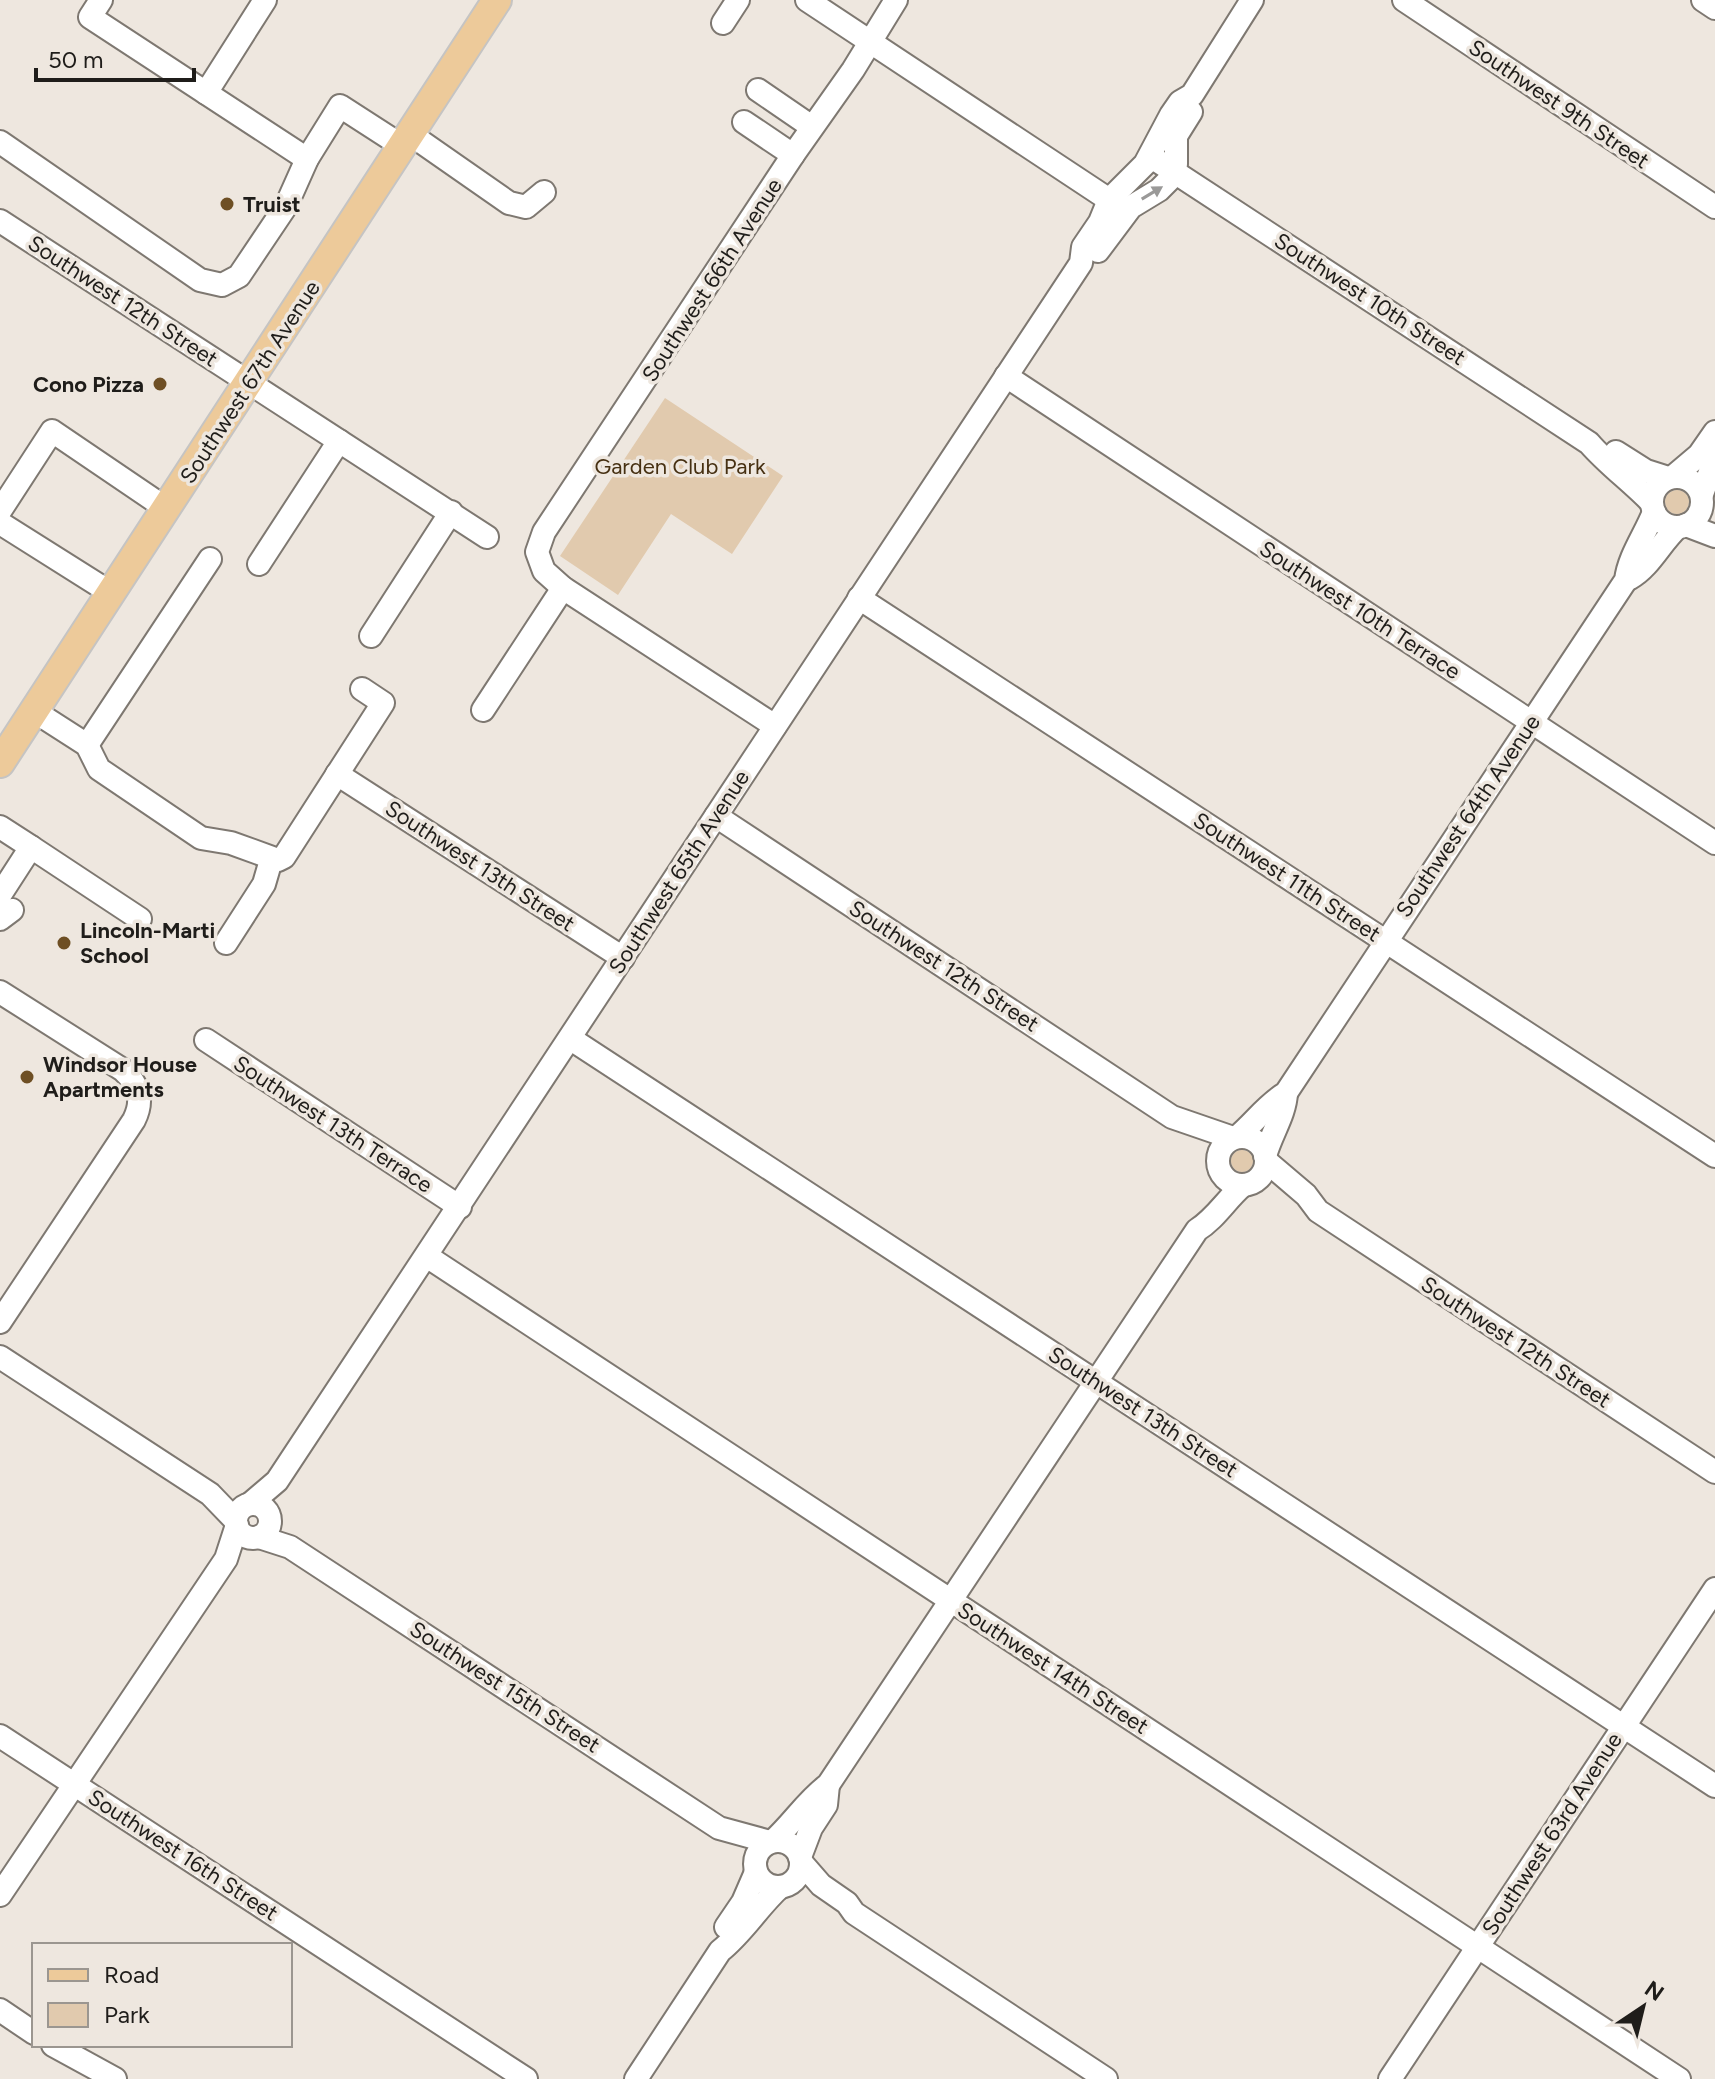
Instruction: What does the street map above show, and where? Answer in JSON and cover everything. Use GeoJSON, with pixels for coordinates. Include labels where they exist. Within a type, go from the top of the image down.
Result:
{"type":"FeatureCollection","features":[{"type":"Feature","properties":{"kind":"main road","name":"Southwest 67th Avenue"},"geometry":{"type":"LineString","coordinates":[[0,763],[497,0]]}},
{"type":"Feature","properties":{"kind":"street"},"geometry":{"type":"LineString","coordinates":[[101,0],[90,17],[307,159]]}},
{"type":"Feature","properties":{"kind":"street"},"geometry":{"type":"LineString","coordinates":[[206,93],[265,0]]}},
{"type":"Feature","properties":{"kind":"street"},"geometry":{"type":"LineString","coordinates":[[723,23],[738,0]]}},
{"type":"Feature","properties":{"kind":"street"},"geometry":{"type":"LineString","coordinates":[[807,0],[1118,205],[1137,202],[1159,190],[1175,172]]}},
{"type":"Feature","properties":{"kind":"street","name":"Southwest 66th Avenue"},"geometry":{"type":"LineString","coordinates":[[563,588],[551,579],[540,563],[537,552],[544,532],[793,155],[853,70],[896,0]]}},
{"type":"Feature","properties":{"kind":"street","name":"Southwest 65th Avenue"},"geometry":{"type":"LineString","coordinates":[[0,1895],[428,1257],[1081,263],[1083,247],[1100,222],[1118,205],[1150,156],[1171,115],[1180,102],[1192,95],[1252,0]]}},
{"type":"Feature","properties":{"kind":"street","name":"Southwest 9th Street"},"geometry":{"type":"LineString","coordinates":[[1404,0],[1715,207]]}},
{"type":"Feature","properties":{"kind":"street"},"geometry":{"type":"LineString","coordinates":[[1703,0],[1715,8]]}},
{"type":"Feature","properties":{"kind":"street"},"geometry":{"type":"LineString","coordinates":[[758,90],[812,127]]}},
{"type":"Feature","properties":{"kind":"street","name":"Southwest 65th Avenue"},"geometry":{"type":"LineString","coordinates":[[1175,172],[1176,136],[1192,111],[1192,95]]}},
{"type":"Feature","properties":{"kind":"street"},"geometry":{"type":"LineString","coordinates":[[0,142],[212,285],[222,285],[239,276],[286,206],[307,159],[340,106],[406,140],[509,203],[526,207],[544,192]]}},
{"type":"Feature","properties":{"kind":"street"},"geometry":{"type":"LineString","coordinates":[[744,122],[793,155]]}},
{"type":"Feature","properties":{"kind":"street","name":"Southwest 10th Street"},"geometry":{"type":"LineString","coordinates":[[1150,156],[1589,443],[1604,460],[1631,481],[1653,507]]}},
{"type":"Feature","properties":{"kind":"street","name":"Southwest 12th Street"},"geometry":{"type":"LineString","coordinates":[[0,221],[487,537]]}},
{"type":"Feature","properties":{"kind":"street","name":"Southwest 10th Terrace"},"geometry":{"type":"LineString","coordinates":[[1006,376],[1715,843]]}},
{"type":"Feature","properties":{"kind":"street"},"geometry":{"type":"LineString","coordinates":[[0,511],[52,431],[167,509]]}},
{"type":"Feature","properties":{"kind":"street"},"geometry":{"type":"LineString","coordinates":[[1715,432],[1699,455],[1656,488],[1653,507],[1664,523],[1715,536]]}},
{"type":"Feature","properties":{"kind":"street"},"geometry":{"type":"LineString","coordinates":[[259,564],[339,441]]}},
{"type":"Feature","properties":{"kind":"street","name":"Southwest 10th Street"},"geometry":{"type":"LineString","coordinates":[[1589,443],[1611,449],[1639,468],[1671,477]]}},
{"type":"Feature","properties":{"kind":"street"},"geometry":{"type":"LineString","coordinates":[[1682,526],[1698,516],[1706,503],[1715,458]]}},
{"type":"Feature","properties":{"kind":"street"},"geometry":{"type":"LineString","coordinates":[[1671,477],[1693,482],[1706,503]]}},
{"type":"Feature","properties":{"kind":"street","name":"Southwest 64th Avenue"},"geometry":{"type":"LineString","coordinates":[[1626,580],[1628,564],[1642,541],[1653,507]]}},
{"type":"Feature","properties":{"kind":"street"},"geometry":{"type":"LineString","coordinates":[[371,636],[451,512]]}},
{"type":"Feature","properties":{"kind":"street"},"geometry":{"type":"LineString","coordinates":[[0,523],[111,593]]}},
{"type":"Feature","properties":{"kind":"street","name":"Southwest 64th Avenue"},"geometry":{"type":"LineString","coordinates":[[1235,1138],[1256,1122],[1272,1101],[1286,1093],[1626,580],[1640,572],[1660,544],[1682,526]]}},
{"type":"Feature","properties":{"kind":"street"},"geometry":{"type":"LineString","coordinates":[[87,745],[210,559]]}},
{"type":"Feature","properties":{"kind":"street"},"geometry":{"type":"LineString","coordinates":[[483,710],[563,588],[775,726]]}},
{"type":"Feature","properties":{"kind":"street","name":"Southwest 11th Street"},"geometry":{"type":"LineString","coordinates":[[859,598],[1715,1156]]}},
{"type":"Feature","properties":{"kind":"street"},"geometry":{"type":"LineString","coordinates":[[34,711],[87,745],[99,769],[201,838],[231,843],[278,860],[284,857],[383,703],[362,689]]}},
{"type":"Feature","properties":{"kind":"street","name":"Southwest 13th Street"},"geometry":{"type":"LineString","coordinates":[[337,774],[623,958]]}},
{"type":"Feature","properties":{"kind":"street","name":"Southwest 12th Street"},"geometry":{"type":"LineString","coordinates":[[716,816],[1172,1117],[1235,1138]]}},
{"type":"Feature","properties":{"kind":"street"},"geometry":{"type":"LineString","coordinates":[[0,827],[140,919]]}},
{"type":"Feature","properties":{"kind":"street"},"geometry":{"type":"LineString","coordinates":[[8,906],[13,875],[31,847]]}},
{"type":"Feature","properties":{"kind":"street"},"geometry":{"type":"LineString","coordinates":[[226,943],[264,884],[271,860]]}},
{"type":"Feature","properties":{"kind":"street"},"geometry":{"type":"LineString","coordinates":[[0,992],[123,1070],[136,1083],[139,1092],[139,1106],[134,1120],[0,1322]]}},
{"type":"Feature","properties":{"kind":"street","name":"Southwest 13th Street"},"geometry":{"type":"LineString","coordinates":[[571,1039],[1715,1786]]}},
{"type":"Feature","properties":{"kind":"street","name":"Southwest 13th Terrace"},"geometry":{"type":"LineString","coordinates":[[206,1040],[460,1207]]}},
{"type":"Feature","properties":{"kind":"street","name":"Southwest 64th Avenue"},"geometry":{"type":"LineString","coordinates":[[1266,1158],[1273,1131],[1285,1109],[1286,1093]]}},
{"type":"Feature","properties":{"kind":"street","name":"Southwest 12th Street"},"geometry":{"type":"LineString","coordinates":[[1172,1117],[1218,1165]]}},
{"type":"Feature","properties":{"kind":"street"},"geometry":{"type":"LineString","coordinates":[[720,1951],[722,1932],[743,1902],[757,1854],[795,1821],[813,1796],[828,1785],[1197,1230],[1209,1223],[1219,1207],[1262,1174],[1266,1158],[1255,1141],[1235,1138],[1222,1147],[1209,1195],[1197,1213],[1197,1230]]}},
{"type":"Feature","properties":{"kind":"street","name":"Southwest 12th Street"},"geometry":{"type":"LineString","coordinates":[[1266,1158],[1306,1195],[1318,1211],[1715,1472]]}},
{"type":"Feature","properties":{"kind":"street"},"geometry":{"type":"LineString","coordinates":[[1218,1165],[1227,1181],[1246,1185]]}},
{"type":"Feature","properties":{"kind":"street","name":"Southwest 12th Street"},"geometry":{"type":"LineString","coordinates":[[1246,1185],[1275,1192],[1299,1208],[1318,1211]]}},
{"type":"Feature","properties":{"kind":"street","name":"Southwest 14th Street"},"geometry":{"type":"LineString","coordinates":[[428,1257],[1679,2079]]}},
{"type":"Feature","properties":{"kind":"street","name":"Southwest 15th Street"},"geometry":{"type":"LineString","coordinates":[[0,1357],[719,1828],[772,1842]]}},
{"type":"Feature","properties":{"kind":"street","name":"Southwest 63rd Avenue"},"geometry":{"type":"LineString","coordinates":[[1390,2079],[1715,1589]]}},
{"type":"Feature","properties":{"kind":"street","name":"Southwest 16th Street"},"geometry":{"type":"LineString","coordinates":[[0,1736],[526,2079]]}},
{"type":"Feature","properties":{"kind":"street"},"geometry":{"type":"LineString","coordinates":[[636,2079],[720,1951],[735,1939],[757,1909],[798,1876],[800,1859],[811,1828],[826,1805],[828,1785]]}},
{"type":"Feature","properties":{"kind":"street","name":"Southwest 15th Street"},"geometry":{"type":"LineString","coordinates":[[719,1828],[755,1869]]}},
{"type":"Feature","properties":{"kind":"street"},"geometry":{"type":"LineString","coordinates":[[772,1842],[791,1845],[821,1885],[847,1903],[854,1913],[1106,2079]]}},
{"type":"Feature","properties":{"kind":"street"},"geometry":{"type":"LineString","coordinates":[[755,1869],[765,1883],[784,1886],[838,1913],[854,1913]]}},
{"type":"Feature","properties":{"kind":"street"},"geometry":{"type":"LineString","coordinates":[[0,2010],[32,2032]]}},
{"type":"Feature","properties":{"kind":"street"},"geometry":{"type":"LineString","coordinates":[[57,2047],[115,2079]]}},
{"type":"Feature","properties":{"kind":"green space","name":"Garden Club Park"},"geometry":{"type":"Polygon","coordinates":[[[665,398],[783,476],[732,554],[671,514],[618,595],[560,556],[665,398]]]}},
{"type":"Feature","properties":{"kind":"green space"},"geometry":{"type":"Polygon","coordinates":[[[1672,490],[1682,490],[1689,497],[1689,507],[1682,514],[1672,514],[1665,507],[1665,497],[1672,490]]]}},
{"type":"Feature","properties":{"kind":"green space"},"geometry":{"type":"Polygon","coordinates":[[[1238,1150],[1246,1150],[1253,1161],[1246,1172],[1238,1172],[1231,1165],[1231,1157],[1238,1150]]]}},
{"type":"Feature","properties":{"kind":"place","name":"Truist"},"geometry":{"type":"Point","coordinates":[227,204]}},
{"type":"Feature","properties":{"kind":"place","name":"Cono Pizza"},"geometry":{"type":"Point","coordinates":[160,384]}},
{"type":"Feature","properties":{"kind":"place","name":"Lincoln-Marti School"},"geometry":{"type":"Point","coordinates":[64,943]}},
{"type":"Feature","properties":{"kind":"place","name":"Windsor House Apartments"},"geometry":{"type":"Point","coordinates":[27,1077]}}]}
